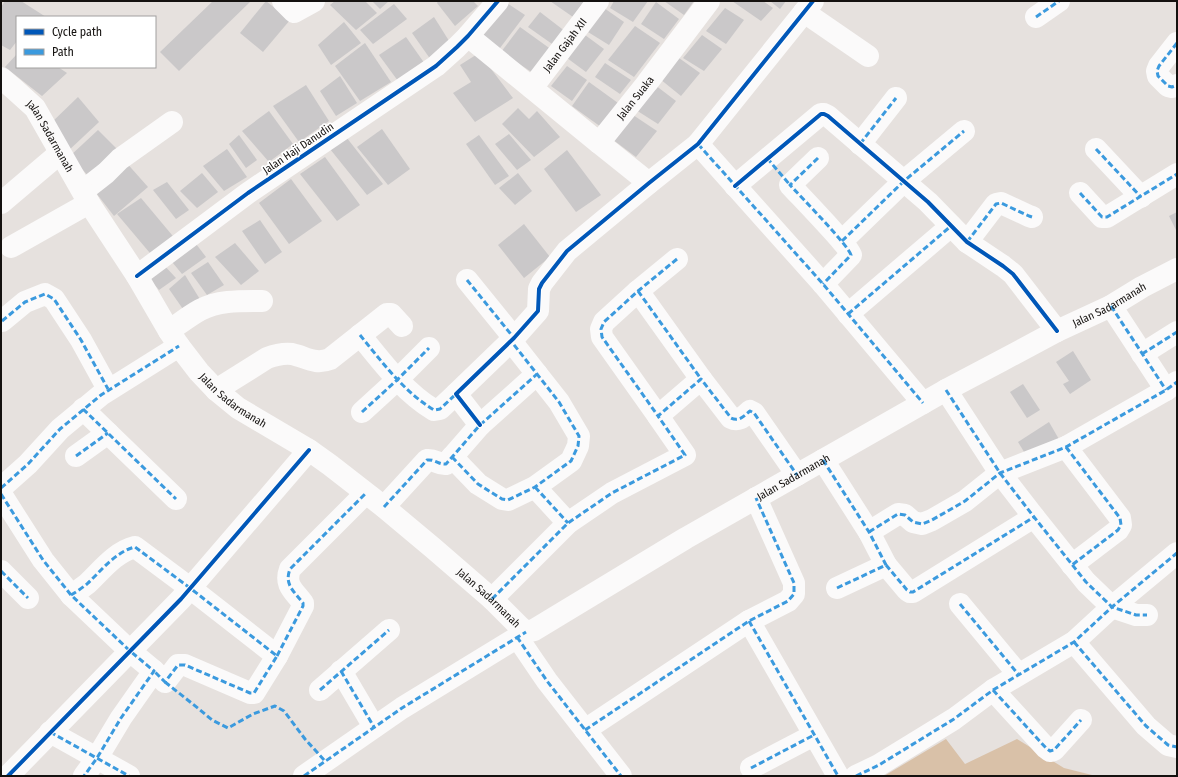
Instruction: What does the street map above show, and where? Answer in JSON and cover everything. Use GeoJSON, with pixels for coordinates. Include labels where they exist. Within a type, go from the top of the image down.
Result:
{"type":"FeatureCollection","features":[{"type":"Feature","properties":{"kind":"street"},"geometry":{"type":"LineString","coordinates":[[282,1],[294,12],[314,1]]}},
{"type":"Feature","properties":{"kind":"street","name":"Jalan Haji Danudin"},"geometry":{"type":"LineString","coordinates":[[137,276],[248,193],[436,66],[458,47],[498,1]]}},
{"type":"Feature","properties":{"kind":"street","name":"Jalan Gajah XII"},"geometry":{"type":"LineString","coordinates":[[532,88],[598,1]]}},
{"type":"Feature","properties":{"kind":"street","name":"Jalan Suaka"},"geometry":{"type":"LineString","coordinates":[[599,143],[647,83],[709,1]]}},
{"type":"Feature","properties":{"kind":"street"},"geometry":{"type":"LineString","coordinates":[[1036,17],[1059,1]]}},
{"type":"Feature","properties":{"kind":"street"},"geometry":{"type":"LineString","coordinates":[[360,335],[397,380],[426,405],[434,410],[440,409],[513,340],[538,311],[539,289],[567,251],[698,144],[809,6],[868,56]]}},
{"type":"Feature","properties":{"kind":"street"},"geometry":{"type":"LineString","coordinates":[[468,36],[649,183]]}},
{"type":"Feature","properties":{"kind":"street"},"geometry":{"type":"LineString","coordinates":[[1177,43],[1159,66],[1157,71],[1158,76],[1168,86],[1172,87],[1177,85]]}},
{"type":"Feature","properties":{"kind":"street","name":"Jalan Sadarmanah"},"geometry":{"type":"LineString","coordinates":[[1,78],[35,108],[86,197],[137,276],[174,338],[199,372],[216,390],[238,408],[309,450],[384,508],[492,599],[520,627],[522,634],[534,630],[686,538],[946,390],[1057,331],[1110,306],[1177,269]]}},
{"type":"Feature","properties":{"kind":"street"},"geometry":{"type":"LineString","coordinates":[[860,144],[896,98]]}},
{"type":"Feature","properties":{"kind":"street"},"geometry":{"type":"LineString","coordinates":[[735,186],[821,114],[824,114],[928,202],[967,242],[1013,274],[1057,331]]}},
{"type":"Feature","properties":{"kind":"street"},"geometry":{"type":"LineString","coordinates":[[11,247],[86,197],[120,159],[172,122]]}},
{"type":"Feature","properties":{"kind":"street"},"geometry":{"type":"LineString","coordinates":[[842,241],[904,181],[964,131]]}},
{"type":"Feature","properties":{"kind":"street"},"geometry":{"type":"LineString","coordinates":[[698,144],[823,284],[923,403]]}},
{"type":"Feature","properties":{"kind":"street"},"geometry":{"type":"LineString","coordinates":[[1096,149],[1141,197]]}},
{"type":"Feature","properties":{"kind":"street"},"geometry":{"type":"LineString","coordinates":[[1,204],[60,153]]}},
{"type":"Feature","properties":{"kind":"street"},"geometry":{"type":"LineString","coordinates":[[767,158],[851,252],[851,255],[823,284]]}},
{"type":"Feature","properties":{"kind":"street"},"geometry":{"type":"LineString","coordinates":[[790,185],[818,158]]}},
{"type":"Feature","properties":{"kind":"street"},"geometry":{"type":"LineString","coordinates":[[1080,193],[1102,217],[1105,218],[1177,174]]}},
{"type":"Feature","properties":{"kind":"street"},"geometry":{"type":"LineString","coordinates":[[967,242],[998,203],[1032,217]]}},
{"type":"Feature","properties":{"kind":"street"},"geometry":{"type":"LineString","coordinates":[[848,314],[951,226]]}},
{"type":"Feature","properties":{"kind":"street"},"geometry":{"type":"LineString","coordinates":[[492,599],[568,523],[612,493],[685,455],[602,337],[601,329],[604,322],[676,259]]}},
{"type":"Feature","properties":{"kind":"street"},"geometry":{"type":"LineString","coordinates":[[452,457],[478,484],[502,499],[508,500],[535,487],[571,461],[578,446],[579,436],[559,402],[467,280]]}},
{"type":"Feature","properties":{"kind":"street"},"geometry":{"type":"LineString","coordinates":[[638,291],[701,380],[731,418],[734,420],[738,419],[750,411],[754,412],[797,475]]}},
{"type":"Feature","properties":{"kind":"street"},"geometry":{"type":"LineString","coordinates":[[2,321],[25,302],[45,294],[54,299],[81,340],[108,389]]}},
{"type":"Feature","properties":{"kind":"street"},"geometry":{"type":"LineString","coordinates":[[1,488],[28,464],[60,429],[108,389],[174,338],[200,310],[220,303],[237,300],[262,301]]}},
{"type":"Feature","properties":{"kind":"street"},"geometry":{"type":"LineString","coordinates":[[868,532],[898,514],[905,515],[913,522],[922,524],[932,520],[965,501],[1000,472],[1066,446],[1171,386],[1142,354],[1110,306]]}},
{"type":"Feature","properties":{"kind":"street"},"geometry":{"type":"LineString","coordinates":[[216,390],[275,354],[292,354],[322,362],[330,359],[387,314],[390,314],[402,326]]}},
{"type":"Feature","properties":{"kind":"street"},"geometry":{"type":"LineString","coordinates":[[1142,354],[1177,332]]}},
{"type":"Feature","properties":{"kind":"street"},"geometry":{"type":"LineString","coordinates":[[362,412],[429,348]]}},
{"type":"Feature","properties":{"kind":"street"},"geometry":{"type":"LineString","coordinates":[[384,508],[427,460],[432,460],[442,465],[446,464],[480,425],[537,374]]}},
{"type":"Feature","properties":{"kind":"street"},"geometry":{"type":"LineString","coordinates":[[658,416],[701,380]]}},
{"type":"Feature","properties":{"kind":"street"},"geometry":{"type":"LineString","coordinates":[[946,390],[1000,472],[1086,582],[1112,607],[1136,615],[1147,615]]}},
{"type":"Feature","properties":{"kind":"street"},"geometry":{"type":"LineString","coordinates":[[456,394],[480,425]]}},
{"type":"Feature","properties":{"kind":"street"},"geometry":{"type":"LineString","coordinates":[[83,409],[176,499]]}},
{"type":"Feature","properties":{"kind":"street"},"geometry":{"type":"LineString","coordinates":[[76,456],[108,434]]}},
{"type":"Feature","properties":{"kind":"street"},"geometry":{"type":"LineString","coordinates":[[1066,446],[1120,518],[1118,530],[1072,565]]}},
{"type":"Feature","properties":{"kind":"street"},"geometry":{"type":"LineString","coordinates":[[8,776],[190,588],[309,450]]}},
{"type":"Feature","properties":{"kind":"street"},"geometry":{"type":"LineString","coordinates":[[823,460],[886,564],[910,592],[913,592],[1034,517]]}},
{"type":"Feature","properties":{"kind":"street"},"geometry":{"type":"LineString","coordinates":[[535,487],[568,523]]}},
{"type":"Feature","properties":{"kind":"street"},"geometry":{"type":"LineString","coordinates":[[1,494],[43,560],[71,595],[165,682],[178,665],[185,665],[250,693],[254,693],[277,656],[303,606],[303,603],[288,584],[287,576],[290,569],[365,494]]}},
{"type":"Feature","properties":{"kind":"street"},"geometry":{"type":"LineString","coordinates":[[585,730],[749,621],[788,601],[794,594],[794,583],[756,498]]}},
{"type":"Feature","properties":{"kind":"street"},"geometry":{"type":"LineString","coordinates":[[71,595],[85,586],[120,553],[134,547],[190,588],[277,656]]}},
{"type":"Feature","properties":{"kind":"street"},"geometry":{"type":"LineString","coordinates":[[856,776],[879,766],[954,719],[993,690],[1018,674],[1074,642],[1112,607],[1177,553]]}},
{"type":"Feature","properties":{"kind":"street"},"geometry":{"type":"LineString","coordinates":[[837,588],[886,564]]}},
{"type":"Feature","properties":{"kind":"street"},"geometry":{"type":"LineString","coordinates":[[1,571],[28,598]]}},
{"type":"Feature","properties":{"kind":"street"},"geometry":{"type":"LineString","coordinates":[[960,604],[1018,674]]}},
{"type":"Feature","properties":{"kind":"street"},"geometry":{"type":"LineString","coordinates":[[749,621],[838,776]]}},
{"type":"Feature","properties":{"kind":"street"},"geometry":{"type":"LineString","coordinates":[[320,690],[389,630]]}},
{"type":"Feature","properties":{"kind":"street"},"geometry":{"type":"LineString","coordinates":[[304,776],[402,708],[522,634],[547,681],[620,775]]}},
{"type":"Feature","properties":{"kind":"street"},"geometry":{"type":"LineString","coordinates":[[1074,642],[1146,726],[1168,745],[1177,747]]}},
{"type":"Feature","properties":{"kind":"street"},"geometry":{"type":"LineString","coordinates":[[84,776],[97,758],[121,718],[154,671]]}},
{"type":"Feature","properties":{"kind":"street"},"geometry":{"type":"LineString","coordinates":[[341,671],[374,727]]}},
{"type":"Feature","properties":{"kind":"street"},"geometry":{"type":"LineString","coordinates":[[993,690],[1050,751],[1054,750],[1081,720]]}},
{"type":"Feature","properties":{"kind":"street"},"geometry":{"type":"LineString","coordinates":[[50,732],[129,776]]}},
{"type":"Feature","properties":{"kind":"street"},"geometry":{"type":"LineString","coordinates":[[751,768],[814,735]]}},
{"type":"Feature","properties":{"kind":"shaded area"},"geometry":{"type":"Polygon","coordinates":[[[946,739],[965,764],[1017,739],[1064,768],[1096,776],[884,776],[946,739]]]}},
{"type":"Feature","properties":{"kind":"building"},"geometry":{"type":"Polygon","coordinates":[[[5,1],[21,1],[44,16],[16,16],[16,42],[10,50],[1,45],[1,7],[5,1]]]}},
{"type":"Feature","properties":{"kind":"building"},"geometry":{"type":"Polygon","coordinates":[[[213,1],[251,1],[179,71],[160,52],[213,1]]]}},
{"type":"Feature","properties":{"kind":"building"},"geometry":{"type":"Polygon","coordinates":[[[266,1],[290,20],[263,52],[240,33],[266,1]]]}},
{"type":"Feature","properties":{"kind":"building"},"geometry":{"type":"Polygon","coordinates":[[[335,1],[365,1],[377,13],[356,30],[330,5],[335,1]]]}},
{"type":"Feature","properties":{"kind":"building"},"geometry":{"type":"Polygon","coordinates":[[[372,1],[389,1],[380,9],[372,1]]]}},
{"type":"Feature","properties":{"kind":"building"},"geometry":{"type":"Polygon","coordinates":[[[438,1],[473,1],[478,6],[455,26],[437,3],[438,1]]]}},
{"type":"Feature","properties":{"kind":"building"},"geometry":{"type":"Polygon","coordinates":[[[504,1],[525,15],[497,52],[473,36],[504,1]]]}},
{"type":"Feature","properties":{"kind":"building"},"geometry":{"type":"Polygon","coordinates":[[[550,1],[584,1],[573,17],[550,1]]]}},
{"type":"Feature","properties":{"kind":"building"},"geometry":{"type":"Polygon","coordinates":[[[614,1],[648,1],[633,22],[610,8],[614,1]]]}},
{"type":"Feature","properties":{"kind":"building"},"geometry":{"type":"Polygon","coordinates":[[[664,1],[694,1],[684,15],[664,1]]]}},
{"type":"Feature","properties":{"kind":"building"},"geometry":{"type":"Polygon","coordinates":[[[732,1],[763,1],[773,8],[761,21],[732,1]]]}},
{"type":"Feature","properties":{"kind":"building"},"geometry":{"type":"Polygon","coordinates":[[[770,1],[786,1],[780,9],[770,1]]]}},
{"type":"Feature","properties":{"kind":"building"},"geometry":{"type":"Polygon","coordinates":[[[656,2],[679,19],[664,39],[641,24],[656,2]]]}},
{"type":"Feature","properties":{"kind":"building"},"geometry":{"type":"Polygon","coordinates":[[[394,4],[407,19],[373,44],[360,30],[394,4]]]}},
{"type":"Feature","properties":{"kind":"building"},"geometry":{"type":"Polygon","coordinates":[[[604,8],[624,22],[609,45],[588,32],[604,8]]]}},
{"type":"Feature","properties":{"kind":"building"},"geometry":{"type":"Polygon","coordinates":[[[725,8],[744,20],[726,44],[706,31],[725,8]]]}},
{"type":"Feature","properties":{"kind":"building"},"geometry":{"type":"Polygon","coordinates":[[[540,12],[566,32],[555,46],[528,27],[540,12]]]}},
{"type":"Feature","properties":{"kind":"building"},"geometry":{"type":"Polygon","coordinates":[[[434,17],[451,44],[431,60],[412,33],[434,17]]]}},
{"type":"Feature","properties":{"kind":"building"},"geometry":{"type":"Polygon","coordinates":[[[344,22],[361,43],[331,65],[318,45],[344,22]]]}},
{"type":"Feature","properties":{"kind":"building"},"geometry":{"type":"Polygon","coordinates":[[[635,26],[660,43],[634,77],[608,60],[635,26]]]}},
{"type":"Feature","properties":{"kind":"building"},"geometry":{"type":"Polygon","coordinates":[[[520,27],[552,50],[533,73],[501,52],[520,27]]]}},
{"type":"Feature","properties":{"kind":"building"},"geometry":{"type":"Polygon","coordinates":[[[585,35],[604,49],[586,72],[567,58],[585,35]]]}},
{"type":"Feature","properties":{"kind":"building"},"geometry":{"type":"Polygon","coordinates":[[[702,35],[722,49],[704,71],[683,58],[702,35]]]}},
{"type":"Feature","properties":{"kind":"building"},"geometry":{"type":"Polygon","coordinates":[[[406,37],[425,64],[398,81],[379,55],[406,37]]]}},
{"type":"Feature","properties":{"kind":"building"},"geometry":{"type":"Polygon","coordinates":[[[365,43],[391,82],[360,101],[335,66],[365,43]]]}},
{"type":"Feature","properties":{"kind":"building"},"geometry":{"type":"Polygon","coordinates":[[[479,53],[513,98],[475,122],[453,93],[471,82],[460,65],[479,53]]]}},
{"type":"Feature","properties":{"kind":"building"},"geometry":{"type":"Polygon","coordinates":[[[16,55],[16,68],[60,68],[67,73],[42,96],[5,67],[16,55]]]}},
{"type":"Feature","properties":{"kind":"building"},"geometry":{"type":"Polygon","coordinates":[[[679,58],[700,73],[681,96],[660,79],[679,58]]]}},
{"type":"Feature","properties":{"kind":"building"},"geometry":{"type":"Polygon","coordinates":[[[605,63],[631,80],[620,94],[595,77],[605,63]]]}},
{"type":"Feature","properties":{"kind":"building"},"geometry":{"type":"Polygon","coordinates":[[[567,66],[587,80],[572,101],[551,86],[567,66]]]}},
{"type":"Feature","properties":{"kind":"building"},"geometry":{"type":"Polygon","coordinates":[[[340,76],[357,103],[336,116],[320,91],[340,76]]]}},
{"type":"Feature","properties":{"kind":"building"},"geometry":{"type":"Polygon","coordinates":[[[589,82],[618,103],[601,127],[572,106],[589,82]]]}},
{"type":"Feature","properties":{"kind":"building"},"geometry":{"type":"Polygon","coordinates":[[[306,85],[329,121],[299,142],[273,106],[306,85]]]}},
{"type":"Feature","properties":{"kind":"building"},"geometry":{"type":"Polygon","coordinates":[[[655,85],[676,101],[658,124],[636,110],[655,85]]]}},
{"type":"Feature","properties":{"kind":"building"},"geometry":{"type":"Polygon","coordinates":[[[78,97],[99,122],[67,152],[49,125],[78,97]]]}},
{"type":"Feature","properties":{"kind":"building"},"geometry":{"type":"Polygon","coordinates":[[[518,108],[529,119],[537,111],[560,137],[534,157],[502,124],[518,108]]]}},
{"type":"Feature","properties":{"kind":"building"},"geometry":{"type":"Polygon","coordinates":[[[269,111],[293,144],[269,162],[242,131],[269,111]]]}},
{"type":"Feature","properties":{"kind":"building"},"geometry":{"type":"Polygon","coordinates":[[[633,115],[657,131],[636,157],[612,139],[633,115]]]}},
{"type":"Feature","properties":{"kind":"building"},"geometry":{"type":"Polygon","coordinates":[[[382,129],[410,169],[388,185],[357,147],[382,129]]]}},
{"type":"Feature","properties":{"kind":"building"},"geometry":{"type":"Polygon","coordinates":[[[98,130],[121,153],[92,180],[70,156],[98,130]]]}},
{"type":"Feature","properties":{"kind":"building"},"geometry":{"type":"Polygon","coordinates":[[[343,133],[383,184],[367,195],[326,144],[343,133]]]}},
{"type":"Feature","properties":{"kind":"building"},"geometry":{"type":"Polygon","coordinates":[[[509,134],[531,160],[517,170],[495,144],[509,134]]]}},
{"type":"Feature","properties":{"kind":"building"},"geometry":{"type":"Polygon","coordinates":[[[239,135],[257,160],[246,168],[229,144],[239,135]]]}},
{"type":"Feature","properties":{"kind":"building"},"geometry":{"type":"Polygon","coordinates":[[[479,135],[509,176],[495,185],[466,144],[479,135]]]}},
{"type":"Feature","properties":{"kind":"building"},"geometry":{"type":"Polygon","coordinates":[[[227,149],[247,177],[224,191],[203,166],[227,149]]]}},
{"type":"Feature","properties":{"kind":"building"},"geometry":{"type":"Polygon","coordinates":[[[567,150],[601,195],[576,212],[544,169],[567,150]]]}},
{"type":"Feature","properties":{"kind":"building"},"geometry":{"type":"Polygon","coordinates":[[[325,157],[360,205],[337,221],[300,174],[325,157]]]}},
{"type":"Feature","properties":{"kind":"building"},"geometry":{"type":"Polygon","coordinates":[[[124,160],[148,187],[114,216],[93,189],[124,160]]]}},
{"type":"Feature","properties":{"kind":"building"},"geometry":{"type":"Polygon","coordinates":[[[202,173],[218,192],[197,208],[180,191],[202,173]]]}},
{"type":"Feature","properties":{"kind":"building"},"geometry":{"type":"Polygon","coordinates":[[[518,173],[532,191],[515,205],[499,188],[518,173]]]}},
{"type":"Feature","properties":{"kind":"building"},"geometry":{"type":"Polygon","coordinates":[[[291,179],[322,221],[289,244],[259,203],[291,179]]]}},
{"type":"Feature","properties":{"kind":"building"},"geometry":{"type":"Polygon","coordinates":[[[167,182],[189,210],[176,219],[153,190],[167,182]]]}},
{"type":"Feature","properties":{"kind":"building"},"geometry":{"type":"Polygon","coordinates":[[[141,198],[177,241],[155,259],[117,214],[141,198]]]}},
{"type":"Feature","properties":{"kind":"building"},"geometry":{"type":"Polygon","coordinates":[[[1177,212],[1177,232],[1169,216],[1177,212]]]}},
{"type":"Feature","properties":{"kind":"building"},"geometry":{"type":"Polygon","coordinates":[[[260,220],[282,252],[265,264],[242,231],[260,220]]]}},
{"type":"Feature","properties":{"kind":"building"},"geometry":{"type":"Polygon","coordinates":[[[524,224],[550,257],[524,278],[498,245],[524,224]]]}},
{"type":"Feature","properties":{"kind":"building"},"geometry":{"type":"Polygon","coordinates":[[[193,240],[206,257],[182,274],[168,257],[193,240]]]}},
{"type":"Feature","properties":{"kind":"building"},"geometry":{"type":"Polygon","coordinates":[[[235,243],[259,271],[241,285],[215,257],[235,243]]]}},
{"type":"Feature","properties":{"kind":"building"},"geometry":{"type":"Polygon","coordinates":[[[208,262],[224,285],[207,295],[191,273],[208,262]]]}},
{"type":"Feature","properties":{"kind":"building"},"geometry":{"type":"Polygon","coordinates":[[[163,264],[176,278],[159,290],[147,276],[163,264]]]}},
{"type":"Feature","properties":{"kind":"building"},"geometry":{"type":"Polygon","coordinates":[[[185,275],[201,301],[185,312],[169,289],[185,275]]]}},
{"type":"Feature","properties":{"kind":"building"},"geometry":{"type":"Polygon","coordinates":[[[1073,351],[1091,380],[1070,394],[1063,384],[1069,381],[1056,362],[1073,351]]]}},
{"type":"Feature","properties":{"kind":"building"},"geometry":{"type":"Polygon","coordinates":[[[1023,384],[1040,410],[1027,418],[1010,392],[1023,384]]]}},
{"type":"Feature","properties":{"kind":"building"},"geometry":{"type":"Polygon","coordinates":[[[1049,422],[1060,441],[1029,460],[1018,442],[1049,422]]]}},
{"type":"Feature","properties":{"kind":"marked path"},"geometry":{"type":"LineString","coordinates":[[1036,17],[1059,1]]}},
{"type":"Feature","properties":{"kind":"marked path"},"geometry":{"type":"LineString","coordinates":[[1177,43],[1159,66],[1157,71],[1158,76],[1168,86],[1172,87],[1177,85]]}},
{"type":"Feature","properties":{"kind":"marked path"},"geometry":{"type":"LineString","coordinates":[[860,144],[896,98]]}},
{"type":"Feature","properties":{"kind":"marked path"},"geometry":{"type":"LineString","coordinates":[[842,241],[904,181],[964,131]]}},
{"type":"Feature","properties":{"kind":"marked path"},"geometry":{"type":"LineString","coordinates":[[698,144],[823,284],[923,403]]}},
{"type":"Feature","properties":{"kind":"marked path"},"geometry":{"type":"LineString","coordinates":[[1096,149],[1141,197]]}},
{"type":"Feature","properties":{"kind":"marked path"},"geometry":{"type":"LineString","coordinates":[[767,158],[790,185]]}},
{"type":"Feature","properties":{"kind":"marked path"},"geometry":{"type":"LineString","coordinates":[[818,158],[790,185],[842,242],[851,255],[823,284]]}},
{"type":"Feature","properties":{"kind":"marked path"},"geometry":{"type":"LineString","coordinates":[[1080,193],[1102,217],[1107,217],[1177,174]]}},
{"type":"Feature","properties":{"kind":"marked path"},"geometry":{"type":"LineString","coordinates":[[967,242],[996,204],[1001,203],[1032,217]]}},
{"type":"Feature","properties":{"kind":"marked path"},"geometry":{"type":"LineString","coordinates":[[848,314],[951,226]]}},
{"type":"Feature","properties":{"kind":"marked path"},"geometry":{"type":"LineString","coordinates":[[677,259],[638,291],[604,322],[601,329],[602,337],[658,416],[701,379],[731,418],[739,419],[750,411],[754,413],[797,475]]}},
{"type":"Feature","properties":{"kind":"marked path"},"geometry":{"type":"LineString","coordinates":[[467,280],[514,338]]}},
{"type":"Feature","properties":{"kind":"marked path"},"geometry":{"type":"LineString","coordinates":[[638,291],[701,379]]}},
{"type":"Feature","properties":{"kind":"marked path"},"geometry":{"type":"LineString","coordinates":[[2,321],[25,302],[45,294],[54,299],[81,340],[108,389]]}},
{"type":"Feature","properties":{"kind":"marked path"},"geometry":{"type":"LineString","coordinates":[[1111,306],[1166,390]]}},
{"type":"Feature","properties":{"kind":"marked path"},"geometry":{"type":"LineString","coordinates":[[1142,354],[1177,332]]}},
{"type":"Feature","properties":{"kind":"marked path"},"geometry":{"type":"LineString","coordinates":[[360,335],[385,366],[403,385],[423,403],[434,410],[440,409],[456,394]]}},
{"type":"Feature","properties":{"kind":"marked path"},"geometry":{"type":"LineString","coordinates":[[452,457],[478,484],[502,499],[508,500],[535,487],[571,461],[578,446],[579,436],[559,402],[511,341]]}},
{"type":"Feature","properties":{"kind":"marked path"},"geometry":{"type":"LineString","coordinates":[[1,488],[28,464],[60,429],[101,395],[179,346]]}},
{"type":"Feature","properties":{"kind":"marked path"},"geometry":{"type":"LineString","coordinates":[[362,412],[429,348]]}},
{"type":"Feature","properties":{"kind":"marked path"},"geometry":{"type":"LineString","coordinates":[[384,507],[427,460],[446,464],[480,425],[537,374]]}},
{"type":"Feature","properties":{"kind":"marked path"},"geometry":{"type":"LineString","coordinates":[[869,532],[898,514],[905,515],[913,522],[922,524],[932,520],[965,501],[1000,473],[1066,447],[1166,390],[1177,382]]}},
{"type":"Feature","properties":{"kind":"marked path"},"geometry":{"type":"LineString","coordinates":[[946,390],[1000,473],[1086,582],[1112,607],[1136,615],[1147,615]]}},
{"type":"Feature","properties":{"kind":"marked path"},"geometry":{"type":"LineString","coordinates":[[83,409],[176,499]]}},
{"type":"Feature","properties":{"kind":"marked path"},"geometry":{"type":"LineString","coordinates":[[492,599],[568,523],[612,493],[685,455],[658,416]]}},
{"type":"Feature","properties":{"kind":"marked path"},"geometry":{"type":"LineString","coordinates":[[76,456],[108,433]]}},
{"type":"Feature","properties":{"kind":"marked path"},"geometry":{"type":"LineString","coordinates":[[1066,447],[1120,518],[1121,525],[1118,530],[1072,565]]}},
{"type":"Feature","properties":{"kind":"marked path"},"geometry":{"type":"LineString","coordinates":[[823,460],[869,532],[886,565]]}},
{"type":"Feature","properties":{"kind":"marked path"},"geometry":{"type":"LineString","coordinates":[[535,487],[568,523]]}},
{"type":"Feature","properties":{"kind":"marked path"},"geometry":{"type":"LineString","coordinates":[[1,494],[43,560],[71,595],[130,651],[154,671],[121,718],[97,758],[84,776]]}},
{"type":"Feature","properties":{"kind":"marked path"},"geometry":{"type":"LineString","coordinates":[[277,656],[303,606],[303,603],[289,584],[288,575],[290,569],[365,494]]}},
{"type":"Feature","properties":{"kind":"marked path"},"geometry":{"type":"LineString","coordinates":[[585,730],[749,621],[788,601],[794,594],[794,583],[756,498]]}},
{"type":"Feature","properties":{"kind":"marked path"},"geometry":{"type":"LineString","coordinates":[[837,588],[886,565],[907,590],[913,592],[1034,517]]}},
{"type":"Feature","properties":{"kind":"marked path"},"geometry":{"type":"LineString","coordinates":[[71,595],[87,584],[115,557],[128,549],[135,547],[277,656],[254,693],[250,693],[185,665],[178,665],[165,682],[154,671]]}},
{"type":"Feature","properties":{"kind":"marked path"},"geometry":{"type":"LineString","coordinates":[[856,776],[879,765],[954,719],[993,690],[1074,642],[1112,607],[1177,553]]}},
{"type":"Feature","properties":{"kind":"marked path"},"geometry":{"type":"LineString","coordinates":[[1,571],[28,598]]}},
{"type":"Feature","properties":{"kind":"marked path"},"geometry":{"type":"LineString","coordinates":[[960,604],[1018,674]]}},
{"type":"Feature","properties":{"kind":"marked path"},"geometry":{"type":"LineString","coordinates":[[749,621],[838,776]]}},
{"type":"Feature","properties":{"kind":"marked path"},"geometry":{"type":"LineString","coordinates":[[320,690],[389,630]]}},
{"type":"Feature","properties":{"kind":"marked path"},"geometry":{"type":"LineString","coordinates":[[304,776],[402,708],[526,632]]}},
{"type":"Feature","properties":{"kind":"marked path"},"geometry":{"type":"LineString","coordinates":[[517,637],[547,681],[621,776]]}},
{"type":"Feature","properties":{"kind":"marked path"},"geometry":{"type":"LineString","coordinates":[[1074,642],[1146,726],[1168,745],[1177,747]]}},
{"type":"Feature","properties":{"kind":"marked path"},"geometry":{"type":"LineString","coordinates":[[341,671],[374,727]]}},
{"type":"Feature","properties":{"kind":"marked path"},"geometry":{"type":"LineString","coordinates":[[165,682],[212,720],[228,728],[253,714],[275,706],[284,711],[305,739],[325,761]]}},
{"type":"Feature","properties":{"kind":"marked path"},"geometry":{"type":"LineString","coordinates":[[993,690],[1050,751],[1054,750],[1081,720]]}},
{"type":"Feature","properties":{"kind":"marked path"},"geometry":{"type":"LineString","coordinates":[[50,732],[129,776]]}},
{"type":"Feature","properties":{"kind":"marked path"},"geometry":{"type":"LineString","coordinates":[[751,768],[814,735]]}},
{"type":"Feature","properties":{"kind":"cycle path"},"geometry":{"type":"LineString","coordinates":[[137,276],[248,193],[436,66],[468,36],[498,1]]}},
{"type":"Feature","properties":{"kind":"cycle path"},"geometry":{"type":"LineString","coordinates":[[480,425],[456,394],[514,338],[538,311],[539,289],[567,251],[698,144],[813,1]]}},
{"type":"Feature","properties":{"kind":"cycle path"},"geometry":{"type":"LineString","coordinates":[[735,186],[821,114],[824,114],[928,202],[967,242],[1013,274],[1057,331]]}},
{"type":"Feature","properties":{"kind":"cycle path"},"geometry":{"type":"LineString","coordinates":[[8,776],[181,599],[309,450]]}}]}
